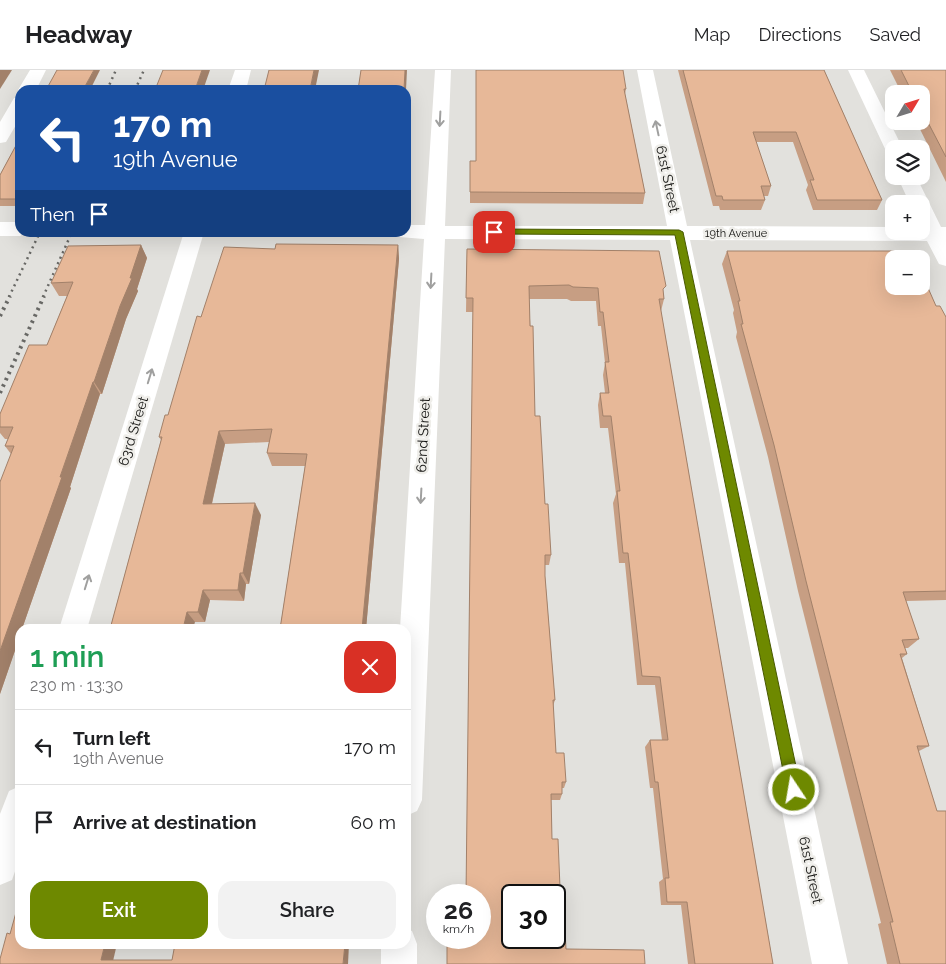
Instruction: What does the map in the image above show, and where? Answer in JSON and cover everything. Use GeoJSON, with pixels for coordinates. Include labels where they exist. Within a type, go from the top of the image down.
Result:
{"type":"FeatureCollection","features":[{"type":"Feature","properties":{"kind":"street"},"geometry":{"type":"LineString","coordinates":[[30,85],[38,70]]}},
{"type":"Feature","properties":{"kind":"street"},"geometry":{"type":"LineString","coordinates":[[238,85],[243,70]]}},
{"type":"Feature","properties":{"kind":"street","name":"62nd Street"},"geometry":{"type":"LineString","coordinates":[[411,695],[433,232],[443,70]]}},
{"type":"Feature","properties":{"kind":"street","name":"61st Street"},"geometry":{"type":"LineString","coordinates":[[645,70],[830,964]]}},
{"type":"Feature","properties":{"kind":"street"},"geometry":{"type":"LineString","coordinates":[[856,70],[889,140]]}},
{"type":"Feature","properties":{"kind":"street"},"geometry":{"type":"LineString","coordinates":[[0,138],[15,111]]}},
{"type":"Feature","properties":{"kind":"street"},"geometry":{"type":"LineString","coordinates":[[930,220],[940,234],[946,259]]}},
{"type":"Feature","properties":{"kind":"street"},"geometry":{"type":"LineString","coordinates":[[0,229],[15,229]]}},
{"type":"Feature","properties":{"kind":"street","name":"19th Avenue"},"geometry":{"type":"LineString","coordinates":[[411,232],[940,234]]}},
{"type":"Feature","properties":{"kind":"street","name":"63rd Street"},"geometry":{"type":"LineString","coordinates":[[75,624],[192,237]]}},
{"type":"Feature","properties":{"kind":"street"},"geometry":{"type":"LineString","coordinates":[[0,868],[15,818]]}},
{"type":"Feature","properties":{"kind":"street"},"geometry":{"type":"LineString","coordinates":[[398,964],[400,949]]}},
{"type":"Feature","properties":{"kind":"building"},"geometry":{"type":"Polygon","coordinates":[[[57,70],[94,70],[86,85],[49,85],[57,70]]]}},
{"type":"Feature","properties":{"kind":"building"},"geometry":{"type":"Polygon","coordinates":[[[163,70],[202,70],[197,85],[157,85],[163,70]]]}},
{"type":"Feature","properties":{"kind":"building"},"geometry":{"type":"Polygon","coordinates":[[[269,70],[314,70],[311,85],[265,85],[269,70]]]}},
{"type":"Feature","properties":{"kind":"building"},"geometry":{"type":"Polygon","coordinates":[[[361,70],[405,70],[404,85],[359,85],[361,70]]]}},
{"type":"Feature","properties":{"kind":"building"},"geometry":{"type":"Polygon","coordinates":[[[476,70],[623,70],[626,89],[624,89],[645,193],[470,192],[470,161],[476,161],[476,70]]]}},
{"type":"Feature","properties":{"kind":"building"},"geometry":{"type":"Polygon","coordinates":[[[683,70],[824,70],[882,200],[817,200],[810,180],[814,180],[796,132],[753,132],[771,186],[761,186],[765,200],[723,200],[722,196],[716,196],[683,70]]]}},
{"type":"Feature","properties":{"kind":"building"},"geometry":{"type":"Polygon","coordinates":[[[901,70],[946,70],[946,157],[930,126],[930,85],[908,85],[901,70]]]}},
{"type":"Feature","properties":{"kind":"building"},"geometry":{"type":"Polygon","coordinates":[[[15,147],[15,199],[0,199],[0,175],[15,147]]]}},
{"type":"Feature","properties":{"kind":"building"},"geometry":{"type":"Polygon","coordinates":[[[276,244],[398,245],[362,624],[281,624],[307,454],[267,453],[272,429],[219,431],[203,504],[255,503],[243,573],[240,573],[238,590],[203,590],[198,612],[187,612],[184,624],[111,624],[162,437],[159,437],[165,415],[168,415],[197,316],[201,317],[224,247],[275,249],[276,244]]]}},
{"type":"Feature","properties":{"kind":"building"},"geometry":{"type":"Polygon","coordinates":[[[141,245],[130,278],[132,278],[93,382],[60,477],[62,477],[0,651],[0,482],[14,446],[5,446],[13,427],[0,427],[0,414],[29,345],[47,345],[73,282],[51,283],[68,246],[141,245]]]}},
{"type":"Feature","properties":{"kind":"building"},"geometry":{"type":"Polygon","coordinates":[[[467,249],[659,251],[666,286],[663,289],[664,299],[659,299],[773,964],[695,964],[687,902],[667,902],[665,878],[669,878],[658,782],[655,782],[650,740],[668,740],[660,677],[642,676],[628,553],[623,553],[617,491],[620,491],[611,416],[603,416],[600,393],[609,393],[605,362],[609,362],[603,312],[600,312],[598,288],[573,287],[569,285],[529,286],[530,326],[533,326],[535,416],[540,416],[545,504],[548,504],[551,555],[545,555],[545,576],[555,700],[553,700],[556,753],[564,753],[566,782],[562,782],[562,794],[551,794],[552,839],[558,839],[560,884],[501,884],[501,949],[644,950],[645,964],[447,964],[447,949],[491,949],[491,884],[466,884],[473,298],[466,298],[467,249]]]}},
{"type":"Feature","properties":{"kind":"building"},"geometry":{"type":"Polygon","coordinates":[[[727,251],[885,251],[885,295],[930,295],[930,292],[936,306],[940,306],[946,317],[946,591],[903,592],[919,639],[902,640],[907,654],[900,654],[929,746],[917,746],[937,811],[946,811],[946,964],[900,964],[890,922],[893,922],[806,581],[774,445],[741,324],[743,324],[738,301],[740,301],[727,251]]]}},
{"type":"Feature","properties":{"kind":"building"},"geometry":{"type":"Polygon","coordinates":[[[15,916],[15,949],[104,949],[101,960],[172,960],[174,949],[344,949],[343,964],[0,964],[7,933],[10,934],[15,916]]]}},
{"type":"Feature","properties":{"kind":"railway"},"geometry":{"type":"LineString","coordinates":[[109,85],[116,70]]}},
{"type":"Feature","properties":{"kind":"railway"},"geometry":{"type":"LineString","coordinates":[[137,85],[144,70]]}},
{"type":"Feature","properties":{"kind":"railway"},"geometry":{"type":"LineString","coordinates":[[9,297],[38,237]]}},
{"type":"Feature","properties":{"kind":"railway"},"geometry":{"type":"LineString","coordinates":[[43,297],[70,237]]}},
{"type":"Feature","properties":{"kind":"railway"},"geometry":{"type":"LineString","coordinates":[[0,316],[10,296]]}},
{"type":"Feature","properties":{"kind":"railway"},"geometry":{"type":"LineString","coordinates":[[0,393],[44,296]]}},
{"type":"Feature","properties":{"kind":"route"},"geometry":{"type":"LineString","coordinates":[[494,232],[679,232],[794,790]]}}]}
